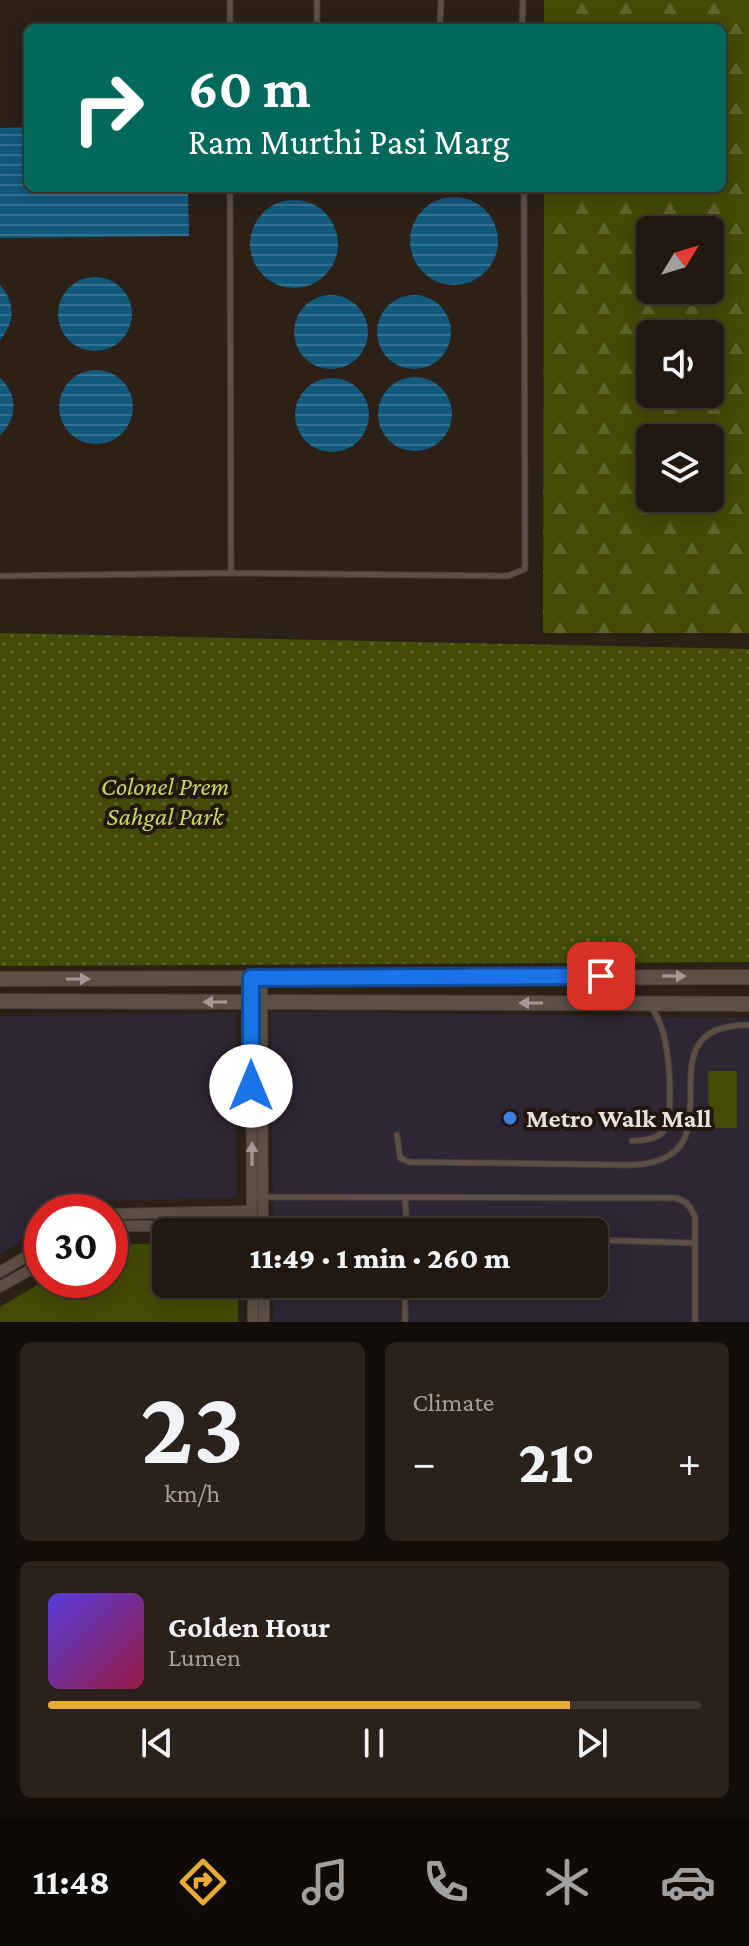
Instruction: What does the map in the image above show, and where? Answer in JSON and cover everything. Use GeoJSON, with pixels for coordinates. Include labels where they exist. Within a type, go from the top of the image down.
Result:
{"type":"FeatureCollection","features":[{"type":"Feature","properties":{"kind":"street"},"geometry":{"type":"LineString","coordinates":[[0,979],[749,977]]}},
{"type":"Feature","properties":{"kind":"street"},"geometry":{"type":"LineString","coordinates":[[257,978],[258,1218]]}},
{"type":"Feature","properties":{"kind":"street"},"geometry":{"type":"LineString","coordinates":[[0,1001],[749,1004]]}},
{"type":"Feature","properties":{"kind":"street"},"geometry":{"type":"LineString","coordinates":[[254,1218],[252,1211],[258,1197]]}},
{"type":"Feature","properties":{"kind":"street"},"geometry":{"type":"LineString","coordinates":[[128,1214],[252,1211]]}},
{"type":"Feature","properties":{"kind":"street"},"geometry":{"type":"LineString","coordinates":[[128,1226],[152,1227]]}},
{"type":"Feature","properties":{"kind":"street"},"geometry":{"type":"LineString","coordinates":[[0,1272],[24,1258]]}},
{"type":"Feature","properties":{"kind":"street"},"geometry":{"type":"LineString","coordinates":[[0,1287],[24,1273]]}},
{"type":"Feature","properties":{"kind":"street"},"geometry":{"type":"LineString","coordinates":[[253,1298],[253,1322]]}},
{"type":"Feature","properties":{"kind":"street"},"geometry":{"type":"LineString","coordinates":[[264,1298],[264,1322]]}},
{"type":"Feature","properties":{"kind":"lane"},"geometry":{"type":"LineString","coordinates":[[230,0],[230,24]]}},
{"type":"Feature","properties":{"kind":"lane"},"geometry":{"type":"LineString","coordinates":[[317,0],[317,24]]}},
{"type":"Feature","properties":{"kind":"lane"},"geometry":{"type":"LineString","coordinates":[[441,0],[441,24]]}},
{"type":"Feature","properties":{"kind":"lane"},"geometry":{"type":"LineString","coordinates":[[522,24],[523,0]]}},
{"type":"Feature","properties":{"kind":"lane"},"geometry":{"type":"LineString","coordinates":[[230,192],[231,573]]}},
{"type":"Feature","properties":{"kind":"lane"},"geometry":{"type":"LineString","coordinates":[[0,576],[231,573],[508,576],[525,569],[524,192]]}},
{"type":"Feature","properties":{"kind":"lane"},"geometry":{"type":"LineString","coordinates":[[632,1141],[655,1137],[663,1132],[669,1121],[668,1056],[664,1034],[649,1003]]}},
{"type":"Feature","properties":{"kind":"lane"},"geometry":{"type":"LineString","coordinates":[[397,1135],[400,1158],[409,1162],[632,1165],[659,1162],[682,1147],[688,1134],[696,1046],[709,1032],[749,1025]]}},
{"type":"Feature","properties":{"kind":"lane"},"geometry":{"type":"LineString","coordinates":[[258,1197],[684,1200],[691,1206],[695,1217],[695,1322]]}},
{"type":"Feature","properties":{"kind":"lane"},"geometry":{"type":"LineString","coordinates":[[405,1198],[406,1218]]}},
{"type":"Feature","properties":{"kind":"lane"},"geometry":{"type":"LineString","coordinates":[[608,1240],[695,1243]]}},
{"type":"Feature","properties":{"kind":"lane"},"geometry":{"type":"LineString","coordinates":[[405,1298],[405,1322]]}},
{"type":"Feature","properties":{"kind":"shaded area","name":"Metro Walk Mall"},"geometry":{"type":"Polygon","coordinates":[[[271,1011],[749,1018],[749,1322],[273,1322],[273,1298],[608,1298],[608,1218],[273,1218],[271,1011]]]}},
{"type":"Feature","properties":{"kind":"shaded area"},"geometry":{"type":"Polygon","coordinates":[[[236,1013],[237,1198],[128,1200],[128,1194],[24,1194],[24,1240],[0,1255],[0,1016],[236,1013]]]}},
{"type":"Feature","properties":{"kind":"green space"},"geometry":{"type":"Polygon","coordinates":[[[544,0],[749,0],[749,633],[543,633],[544,192],[726,192],[726,24],[544,24],[544,0]]]}},
{"type":"Feature","properties":{"kind":"green space","name":"Colonel Prem Sahgal Park"},"geometry":{"type":"Polygon","coordinates":[[[0,633],[749,649],[749,962],[0,966],[0,633]]]}},
{"type":"Feature","properties":{"kind":"green space"},"geometry":{"type":"Polygon","coordinates":[[[708,1071],[737,1071],[737,1128],[709,1128],[708,1071]]]}},
{"type":"Feature","properties":{"kind":"green space"},"geometry":{"type":"Polygon","coordinates":[[[128,1244],[152,1244],[152,1298],[238,1298],[238,1322],[0,1322],[0,1307],[24,1293],[24,1298],[128,1298],[128,1244]]]}},
{"type":"Feature","properties":{"kind":"water"},"geometry":{"type":"Polygon","coordinates":[[[24,127],[24,192],[188,192],[189,236],[0,238],[0,128],[24,127]]]}},
{"type":"Feature","properties":{"kind":"water"},"geometry":{"type":"Polygon","coordinates":[[[454,197],[471,201],[485,210],[494,224],[498,241],[494,258],[485,272],[471,281],[454,285],[437,281],[423,272],[414,258],[410,241],[414,224],[423,210],[437,201],[454,197]]]}},
{"type":"Feature","properties":{"kind":"water"},"geometry":{"type":"Polygon","coordinates":[[[294,200],[311,204],[325,213],[334,227],[338,244],[334,261],[325,275],[311,284],[294,288],[277,284],[263,275],[254,261],[250,244],[254,227],[263,213],[277,204],[294,200]]]}},
{"type":"Feature","properties":{"kind":"water"},"geometry":{"type":"Polygon","coordinates":[[[95,277],[109,280],[121,288],[129,300],[132,314],[129,328],[121,340],[109,348],[95,351],[81,348],[69,340],[61,328],[58,314],[61,300],[69,288],[81,280],[95,277]]]}},
{"type":"Feature","properties":{"kind":"water"},"geometry":{"type":"Polygon","coordinates":[[[0,285],[9,299],[12,312],[9,326],[0,340],[0,285]]]}},
{"type":"Feature","properties":{"kind":"water"},"geometry":{"type":"Polygon","coordinates":[[[331,295],[345,298],[357,306],[365,318],[368,332],[365,346],[357,358],[345,366],[331,369],[317,366],[305,358],[297,346],[294,332],[297,318],[305,306],[317,298],[331,295]]]}},
{"type":"Feature","properties":{"kind":"water"},"geometry":{"type":"Polygon","coordinates":[[[414,295],[428,298],[440,306],[448,318],[451,332],[448,346],[440,358],[428,366],[414,369],[400,366],[388,358],[380,346],[377,332],[380,318],[388,306],[400,298],[414,295]]]}},
{"type":"Feature","properties":{"kind":"water"},"geometry":{"type":"Polygon","coordinates":[[[96,370],[110,373],[122,381],[130,393],[133,407],[130,421],[122,433],[110,441],[96,444],[82,441],[70,433],[62,421],[59,407],[62,393],[70,381],[82,373],[96,370]]]}},
{"type":"Feature","properties":{"kind":"water"},"geometry":{"type":"Polygon","coordinates":[[[415,377],[429,380],[441,388],[449,400],[452,414],[449,428],[441,440],[429,448],[415,451],[401,448],[389,440],[381,428],[378,414],[381,400],[389,388],[401,380],[415,377]]]}},
{"type":"Feature","properties":{"kind":"water"},"geometry":{"type":"Polygon","coordinates":[[[0,378],[10,391],[14,406],[10,422],[0,435],[0,378]]]}},
{"type":"Feature","properties":{"kind":"water"},"geometry":{"type":"Polygon","coordinates":[[[332,378],[346,381],[358,389],[366,401],[369,415],[366,429],[358,441],[346,449],[332,452],[318,449],[306,441],[298,429],[295,415],[298,401],[306,389],[318,381],[332,378]]]}},
{"type":"Feature","properties":{"kind":"place","name":"Metro Walk Mall"},"geometry":{"type":"Point","coordinates":[510,1118]}},
{"type":"Feature","properties":{"kind":"route"},"geometry":{"type":"LineString","coordinates":[[251,1086],[251,978],[601,976]]}}]}
